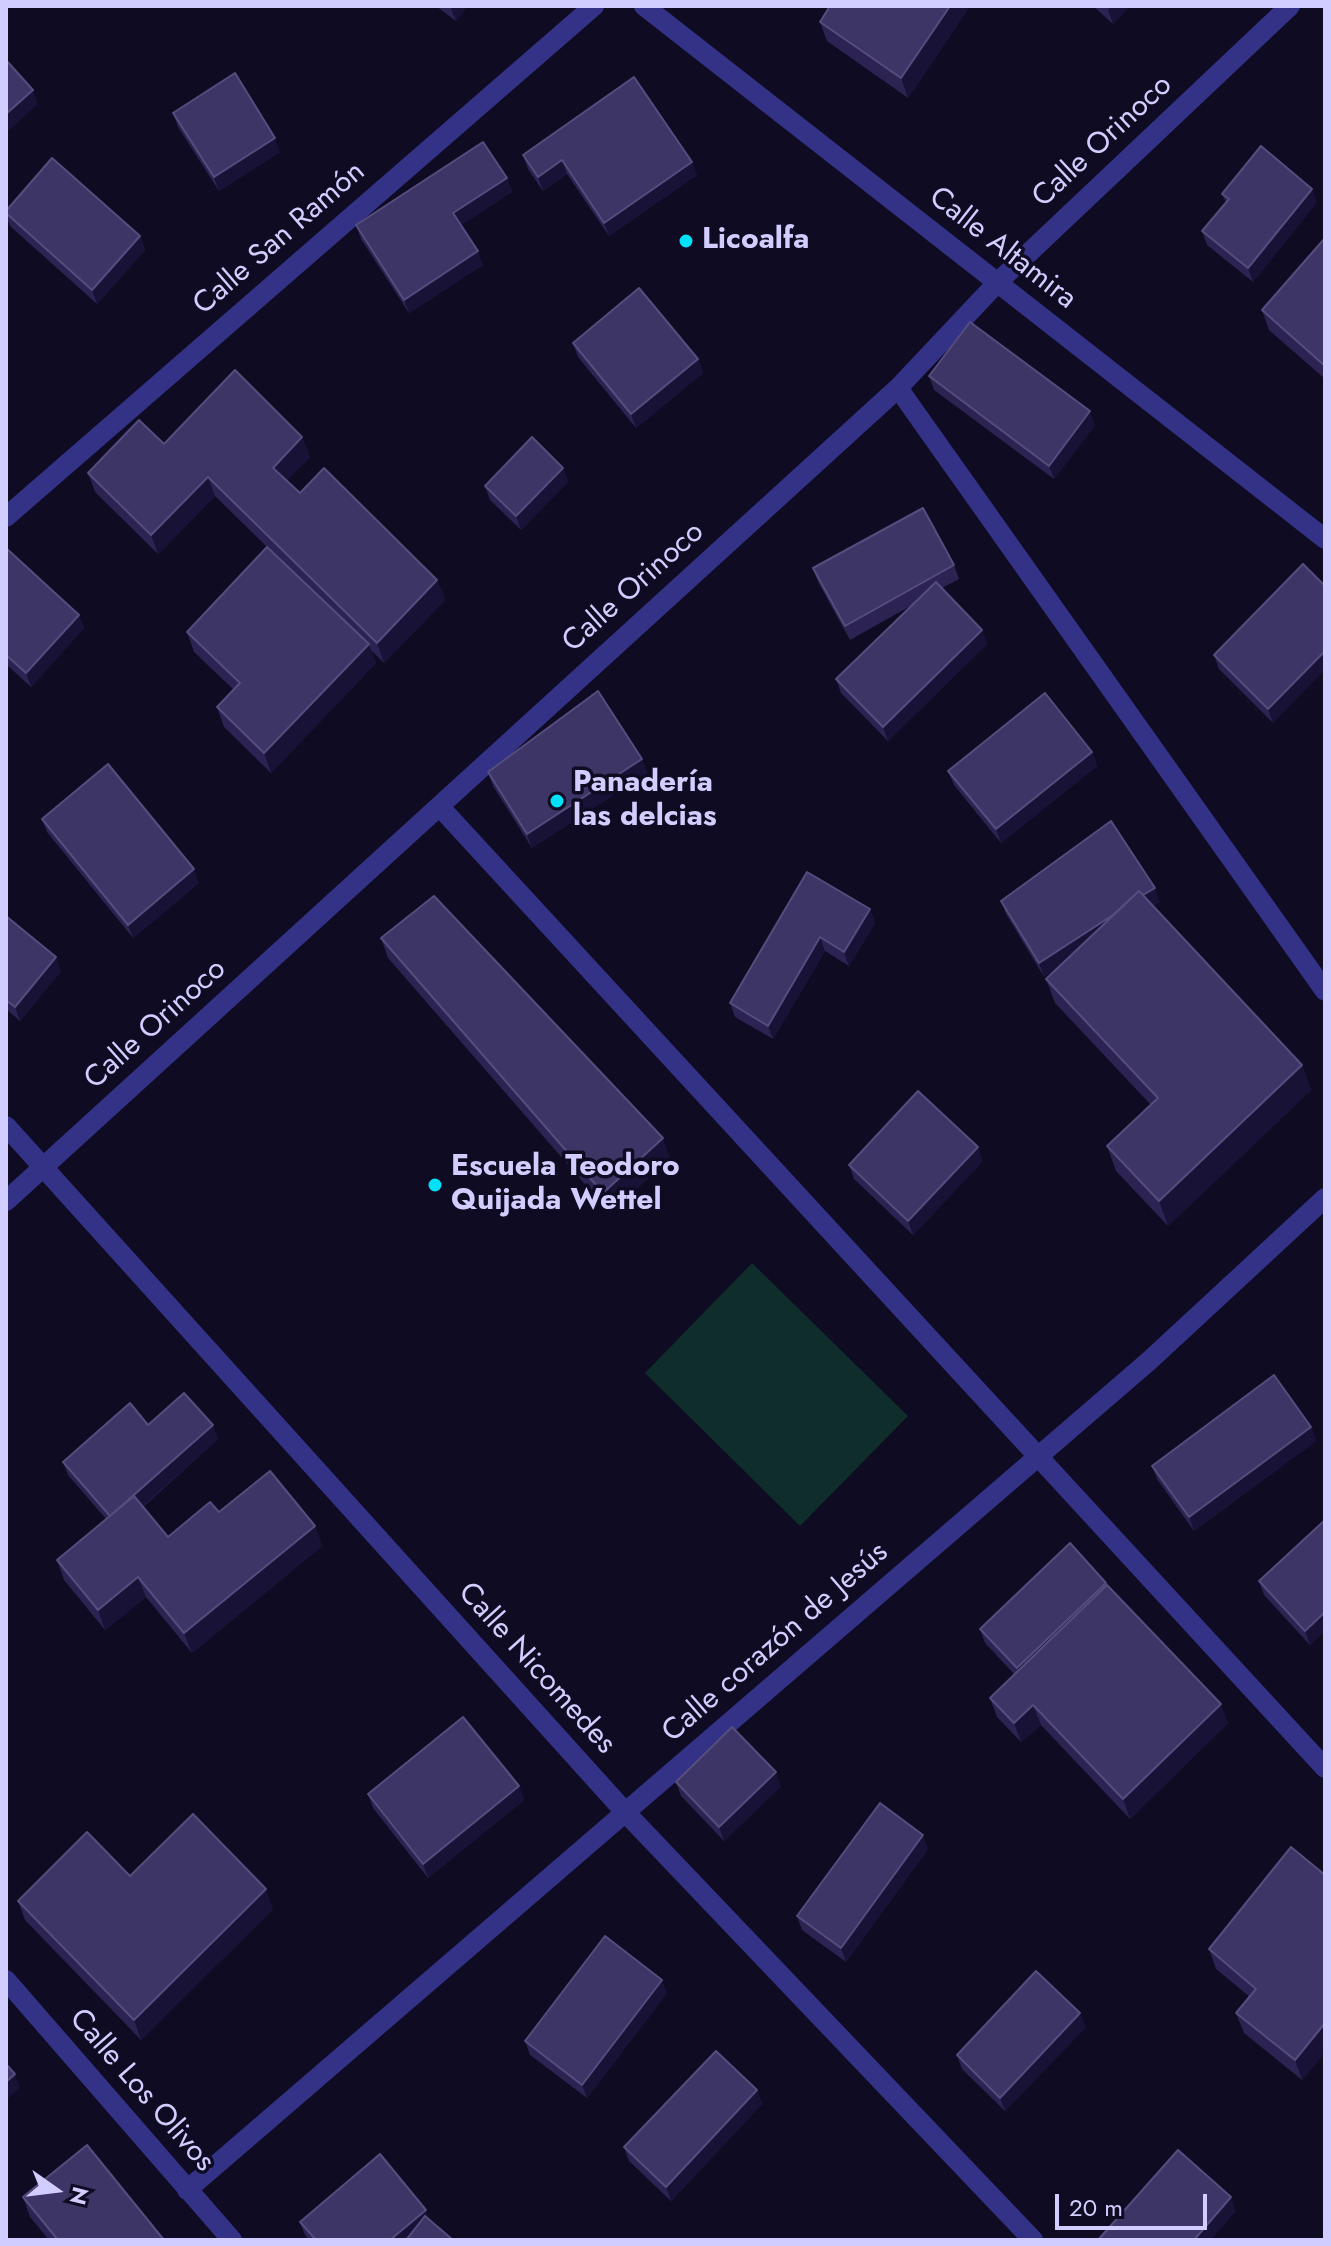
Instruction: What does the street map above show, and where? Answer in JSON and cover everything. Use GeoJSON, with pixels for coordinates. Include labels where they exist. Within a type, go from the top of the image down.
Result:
{"type":"FeatureCollection","features":[{"type":"Feature","properties":{"kind":"street","name":"Calle San Ramón"},"geometry":{"type":"LineString","coordinates":[[6,517],[594,6]]}},
{"type":"Feature","properties":{"kind":"street","name":"Calle Altamira"},"geometry":{"type":"LineString","coordinates":[[644,6],[1325,539]]}},
{"type":"Feature","properties":{"kind":"street","name":"Calle Orinoco"},"geometry":{"type":"LineString","coordinates":[[6,1201],[898,388],[997,283],[1290,6]]}},
{"type":"Feature","properties":{"kind":"street"},"geometry":{"type":"LineString","coordinates":[[898,388],[1325,991]]}},
{"type":"Feature","properties":{"kind":"street"},"geometry":{"type":"LineString","coordinates":[[440,807],[1325,1768]]}},
{"type":"Feature","properties":{"kind":"street","name":"Calle Nicomedes"},"geometry":{"type":"LineString","coordinates":[[6,1126],[626,1813],[1033,2240]]}},
{"type":"Feature","properties":{"kind":"street","name":"Calle corazón de Jesús"},"geometry":{"type":"LineString","coordinates":[[187,2190],[1149,1361],[1325,1198]]}},
{"type":"Feature","properties":{"kind":"street","name":"Calle Los Olivos"},"geometry":{"type":"LineString","coordinates":[[6,1980],[232,2240]]}},
{"type":"Feature","properties":{"kind":"green space"},"geometry":{"type":"Polygon","coordinates":[[[752,1263],[908,1416],[800,1526],[645,1373],[752,1263]]]}},
{"type":"Feature","properties":{"kind":"building"},"geometry":{"type":"Polygon","coordinates":[[[830,6],[950,6],[901,78],[820,22],[830,6]]]}},
{"type":"Feature","properties":{"kind":"building"},"geometry":{"type":"Polygon","coordinates":[[[6,60],[33,90],[6,114],[6,60]]]}},
{"type":"Feature","properties":{"kind":"building"},"geometry":{"type":"Polygon","coordinates":[[[235,73],[275,138],[214,177],[173,113],[235,73]]]}},
{"type":"Feature","properties":{"kind":"building"},"geometry":{"type":"Polygon","coordinates":[[[634,77],[692,162],[604,223],[562,160],[538,177],[523,155],[634,77]]]}},
{"type":"Feature","properties":{"kind":"building"},"geometry":{"type":"Polygon","coordinates":[[[483,142],[507,178],[453,213],[478,251],[404,300],[356,225],[483,142]]]}},
{"type":"Feature","properties":{"kind":"building"},"geometry":{"type":"Polygon","coordinates":[[[1261,146],[1312,189],[1248,268],[1202,231],[1229,199],[1222,194],[1261,146]]]}},
{"type":"Feature","properties":{"kind":"building"},"geometry":{"type":"Polygon","coordinates":[[[52,158],[140,236],[92,290],[6,213],[52,158]]]}},
{"type":"Feature","properties":{"kind":"building"},"geometry":{"type":"Polygon","coordinates":[[[1325,238],[1325,366],[1262,310],[1325,238]]]}},
{"type":"Feature","properties":{"kind":"building"},"geometry":{"type":"Polygon","coordinates":[[[639,288],[698,359],[631,414],[573,343],[639,288]]]}},
{"type":"Feature","properties":{"kind":"building"},"geometry":{"type":"Polygon","coordinates":[[[970,322],[1090,411],[1049,466],[929,376],[970,322]]]}},
{"type":"Feature","properties":{"kind":"building"},"geometry":{"type":"Polygon","coordinates":[[[235,370],[302,437],[273,468],[300,493],[324,468],[437,580],[377,643],[208,477],[151,535],[88,473],[139,420],[164,444],[235,370]]]}},
{"type":"Feature","properties":{"kind":"building"},"geometry":{"type":"Polygon","coordinates":[[[532,437],[563,468],[516,516],[485,486],[532,437]]]}},
{"type":"Feature","properties":{"kind":"building"},"geometry":{"type":"Polygon","coordinates":[[[923,508],[954,565],[845,626],[813,568],[923,508]]]}},
{"type":"Feature","properties":{"kind":"building"},"geometry":{"type":"Polygon","coordinates":[[[267,547],[369,644],[264,753],[217,707],[240,683],[187,632],[267,547]]]}},
{"type":"Feature","properties":{"kind":"building"},"geometry":{"type":"Polygon","coordinates":[[[6,548],[79,615],[26,673],[6,655],[6,548]]]}},
{"type":"Feature","properties":{"kind":"building"},"geometry":{"type":"Polygon","coordinates":[[[1303,564],[1325,586],[1325,651],[1268,709],[1214,655],[1303,564]]]}},
{"type":"Feature","properties":{"kind":"building"},"geometry":{"type":"Polygon","coordinates":[[[936,582],[982,630],[883,727],[836,679],[936,582]]]}},
{"type":"Feature","properties":{"kind":"building"},"geometry":{"type":"Polygon","coordinates":[[[598,691],[642,759],[527,834],[488,772],[598,691]]]}},
{"type":"Feature","properties":{"kind":"building"},"geometry":{"type":"Polygon","coordinates":[[[1045,693],[1092,752],[996,829],[948,771],[1045,693]]]}},
{"type":"Feature","properties":{"kind":"building"},"geometry":{"type":"Polygon","coordinates":[[[108,764],[194,869],[128,925],[42,819],[108,764]]]}},
{"type":"Feature","properties":{"kind":"building"},"geometry":{"type":"Polygon","coordinates":[[[1111,821],[1155,888],[1143,895],[1139,891],[1113,915],[1039,963],[1001,901],[1111,821]]]}},
{"type":"Feature","properties":{"kind":"building"},"geometry":{"type":"Polygon","coordinates":[[[807,872],[870,909],[844,952],[820,937],[768,1026],[730,1003],[807,872]]]}},
{"type":"Feature","properties":{"kind":"building"},"geometry":{"type":"Polygon","coordinates":[[[1139,891],[1302,1065],[1159,1201],[1107,1146],[1158,1098],[1046,979],[1139,891]]]}},
{"type":"Feature","properties":{"kind":"building"},"geometry":{"type":"Polygon","coordinates":[[[434,896],[663,1138],[603,1193],[381,938],[434,896]]]}},
{"type":"Feature","properties":{"kind":"building"},"geometry":{"type":"Polygon","coordinates":[[[6,916],[56,957],[15,1007],[6,1000],[6,916]]]}},
{"type":"Feature","properties":{"kind":"building"},"geometry":{"type":"Polygon","coordinates":[[[918,1091],[978,1147],[908,1221],[849,1165],[918,1091]]]}},
{"type":"Feature","properties":{"kind":"building"},"geometry":{"type":"Polygon","coordinates":[[[1274,1375],[1311,1427],[1189,1517],[1152,1466],[1274,1375]]]}},
{"type":"Feature","properties":{"kind":"building"},"geometry":{"type":"Polygon","coordinates":[[[184,1393],[213,1425],[110,1516],[63,1462],[130,1403],[148,1425],[184,1393]]]}},
{"type":"Feature","properties":{"kind":"building"},"geometry":{"type":"Polygon","coordinates":[[[270,1471],[315,1526],[184,1633],[138,1577],[98,1610],[57,1560],[134,1496],[168,1537],[210,1502],[219,1512],[270,1471]]]}},
{"type":"Feature","properties":{"kind":"building"},"geometry":{"type":"Polygon","coordinates":[[[1325,1520],[1325,1612],[1305,1631],[1259,1581],[1325,1520]]]}},
{"type":"Feature","properties":{"kind":"building"},"geometry":{"type":"Polygon","coordinates":[[[1070,1543],[1106,1583],[1017,1668],[980,1629],[1070,1543]]]}},
{"type":"Feature","properties":{"kind":"building"},"geometry":{"type":"Polygon","coordinates":[[[1107,1585],[1221,1704],[1123,1799],[1033,1705],[1014,1723],[990,1698],[1107,1585]]]}},
{"type":"Feature","properties":{"kind":"building"},"geometry":{"type":"Polygon","coordinates":[[[463,1717],[519,1786],[423,1864],[368,1794],[463,1717]]]}},
{"type":"Feature","properties":{"kind":"building"},"geometry":{"type":"Polygon","coordinates":[[[732,1727],[776,1772],[719,1827],[676,1782],[732,1727]]]}},
{"type":"Feature","properties":{"kind":"building"},"geometry":{"type":"Polygon","coordinates":[[[880,1803],[923,1835],[841,1948],[797,1916],[880,1803]]]}},
{"type":"Feature","properties":{"kind":"building"},"geometry":{"type":"Polygon","coordinates":[[[193,1814],[266,1889],[134,2020],[18,1901],[87,1832],[130,1876],[193,1814]]]}},
{"type":"Feature","properties":{"kind":"building"},"geometry":{"type":"Polygon","coordinates":[[[1291,1847],[1325,1875],[1325,2023],[1295,2060],[1236,2013],[1256,1989],[1209,1949],[1291,1847]]]}},
{"type":"Feature","properties":{"kind":"building"},"geometry":{"type":"Polygon","coordinates":[[[605,1936],[662,1980],[582,2085],[525,2041],[605,1936]]]}},
{"type":"Feature","properties":{"kind":"building"},"geometry":{"type":"Polygon","coordinates":[[[1036,1971],[1080,2013],[1000,2098],[957,2055],[1036,1971]]]}},
{"type":"Feature","properties":{"kind":"building"},"geometry":{"type":"Polygon","coordinates":[[[716,2051],[757,2090],[666,2187],[624,2147],[716,2051]]]}},
{"type":"Feature","properties":{"kind":"building"},"geometry":{"type":"Polygon","coordinates":[[[6,2064],[15,2074],[6,2082],[6,2064]]]}},
{"type":"Feature","properties":{"kind":"building"},"geometry":{"type":"Polygon","coordinates":[[[87,2145],[164,2240],[58,2240],[23,2197],[87,2145]]]}},
{"type":"Feature","properties":{"kind":"building"},"geometry":{"type":"Polygon","coordinates":[[[1178,2150],[1231,2197],[1194,2240],[1098,2240],[1178,2150]]]}},
{"type":"Feature","properties":{"kind":"building"},"geometry":{"type":"Polygon","coordinates":[[[380,2154],[426,2210],[390,2240],[316,2240],[300,2222],[380,2154]]]}},
{"type":"Feature","properties":{"kind":"building"},"geometry":{"type":"Polygon","coordinates":[[[425,2216],[453,2240],[406,2240],[425,2216]]]}},
{"type":"Feature","properties":{"kind":"place","name":"Licoalfa"},"geometry":{"type":"Point","coordinates":[686,241]}},
{"type":"Feature","properties":{"kind":"place","name":"Panadería las delcias"},"geometry":{"type":"Point","coordinates":[557,801]}},
{"type":"Feature","properties":{"kind":"place","name":"Escuela Teodoro Quijada Wettel"},"geometry":{"type":"Point","coordinates":[435,1185]}}]}
